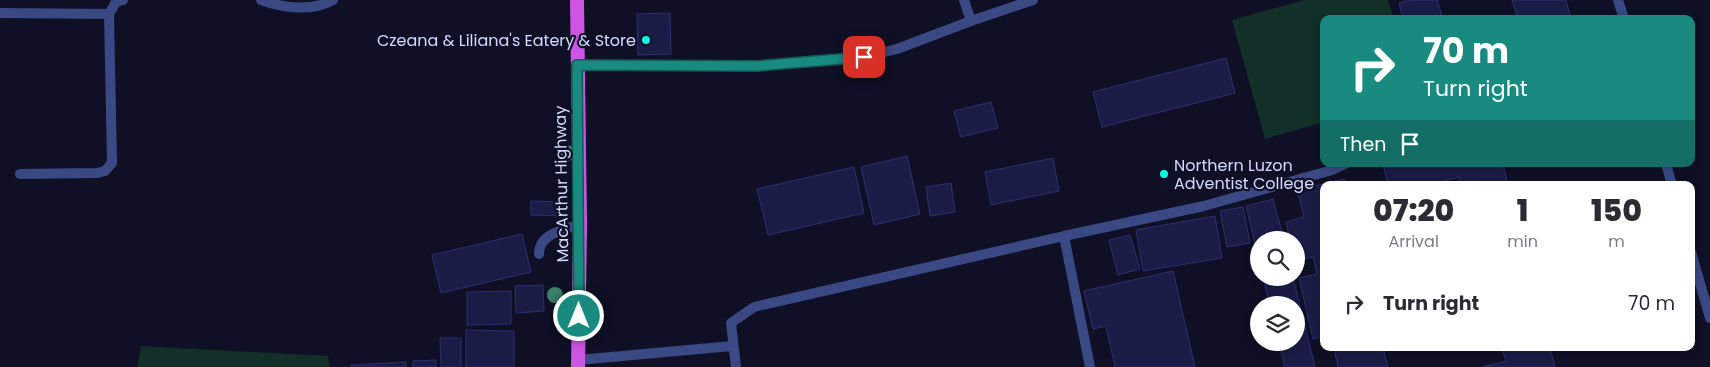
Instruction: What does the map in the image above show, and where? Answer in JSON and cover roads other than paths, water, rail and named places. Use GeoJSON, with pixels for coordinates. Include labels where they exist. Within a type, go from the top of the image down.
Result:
{"type":"FeatureCollection","features":[{"type":"Feature","properties":{"kind":"highway","name":"MacArthur Highway"},"geometry":{"type":"LineString","coordinates":[[577,0],[580,224],[578,364]]}},
{"type":"Feature","properties":{"kind":"street"},"geometry":{"type":"LineString","coordinates":[[20,174],[97,173],[105,171],[112,163],[109,14],[116,2],[123,0]]}},
{"type":"Feature","properties":{"kind":"street"},"geometry":{"type":"LineString","coordinates":[[261,0],[298,8],[326,4],[333,0]]}},
{"type":"Feature","properties":{"kind":"street"},"geometry":{"type":"LineString","coordinates":[[964,0],[971,21]]}},
{"type":"Feature","properties":{"kind":"street"},"geometry":{"type":"LineString","coordinates":[[577,65],[757,66],[854,59],[897,50],[971,21],[1033,0]]}},
{"type":"Feature","properties":{"kind":"street"},"geometry":{"type":"LineString","coordinates":[[1618,0],[1623,15]]}},
{"type":"Feature","properties":{"kind":"street"},"geometry":{"type":"LineString","coordinates":[[0,14],[109,14]]}},
{"type":"Feature","properties":{"kind":"street"},"geometry":{"type":"LineString","coordinates":[[736,367],[732,346],[731,323],[754,307],[1204,206],[1339,167]]}},
{"type":"Feature","properties":{"kind":"street"},"geometry":{"type":"LineString","coordinates":[[1667,167],[1671,181]]}},
{"type":"Feature","properties":{"kind":"street"},"geometry":{"type":"LineString","coordinates":[[539,254],[539,247],[545,238],[580,224]]}},
{"type":"Feature","properties":{"kind":"street"},"geometry":{"type":"LineString","coordinates":[[1064,236],[1090,367]]}},
{"type":"Feature","properties":{"kind":"street"},"geometry":{"type":"LineString","coordinates":[[1695,266],[1710,318]]}},
{"type":"Feature","properties":{"kind":"street"},"geometry":{"type":"LineString","coordinates":[[578,364],[732,346]]}},
{"type":"Feature","properties":{"kind":"place","name":"Czeana & Liliana's Eatery & Store"},"geometry":{"type":"Point","coordinates":[646,40]}},
{"type":"Feature","properties":{"kind":"place","name":"Northern Luzon Adventist College"},"geometry":{"type":"Point","coordinates":[1164,174]}}]}
